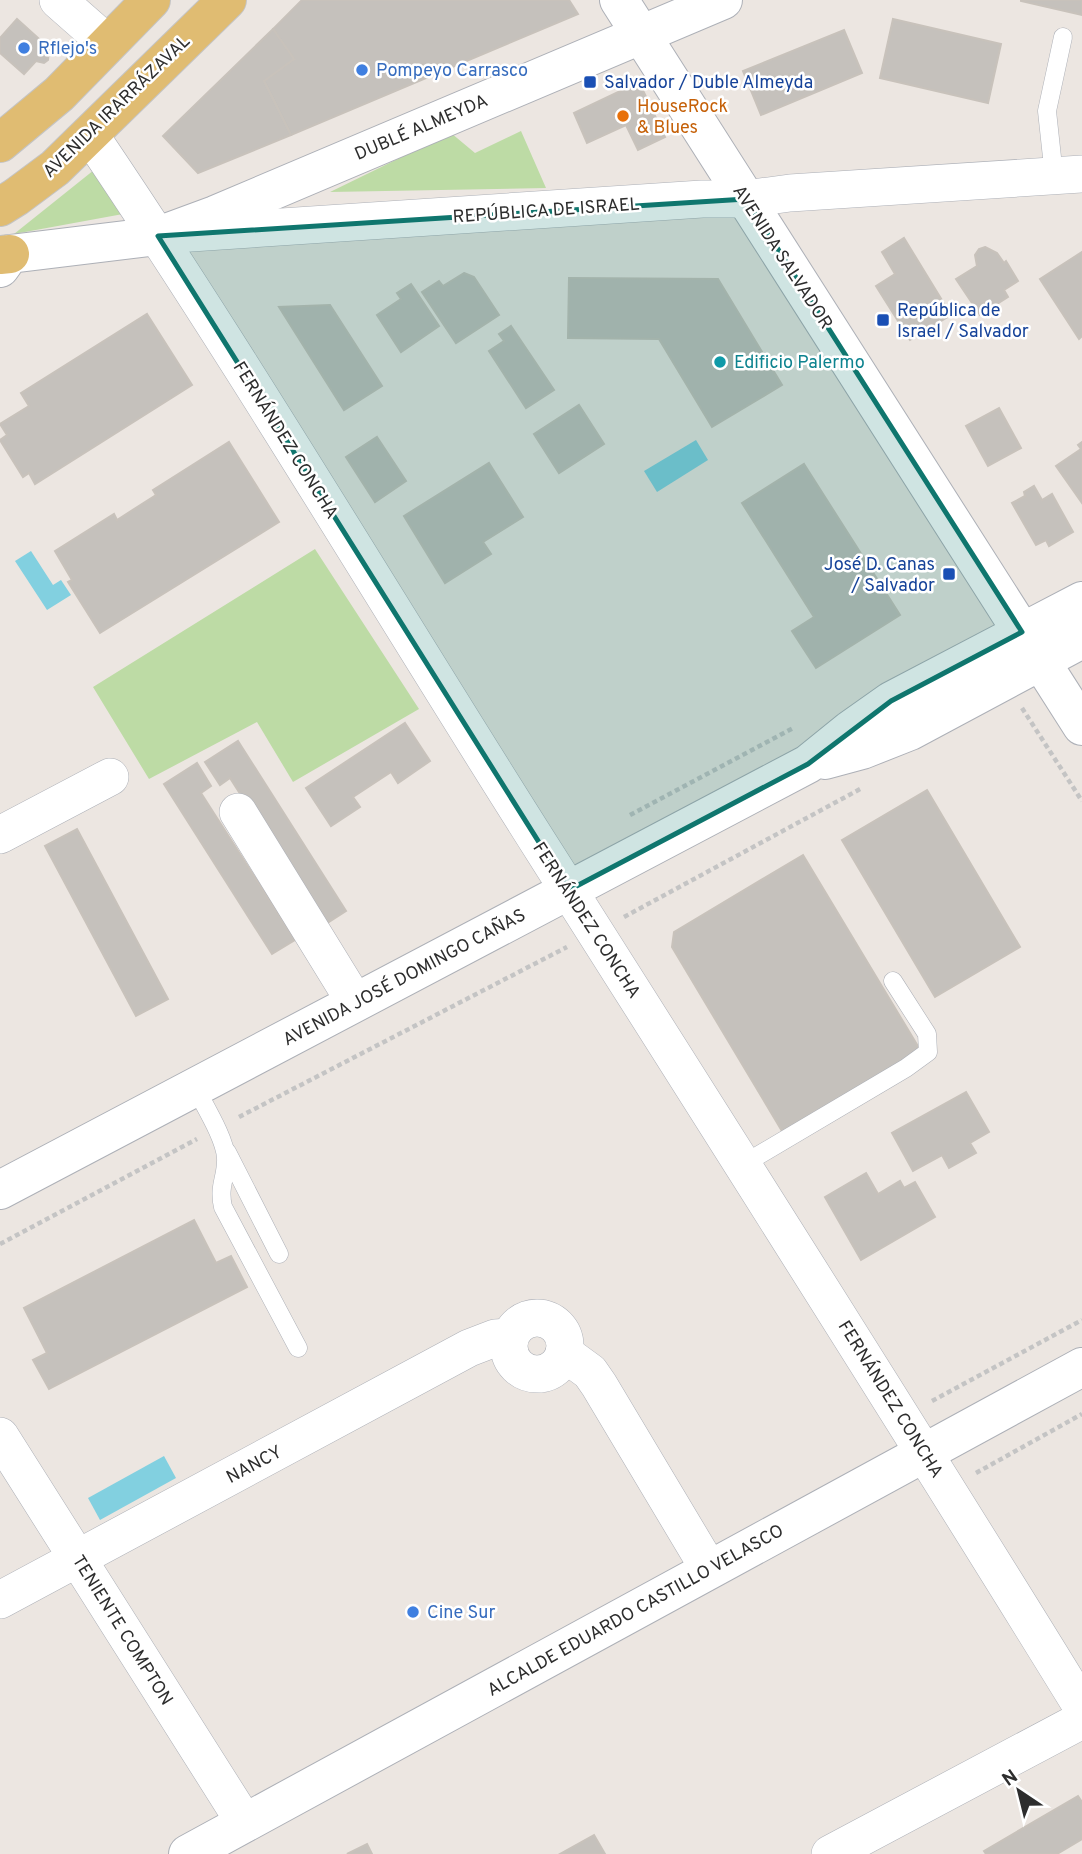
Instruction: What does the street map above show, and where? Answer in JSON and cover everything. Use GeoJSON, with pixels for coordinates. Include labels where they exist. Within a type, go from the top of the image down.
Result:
{"type":"FeatureCollection","features":[{"type":"Feature","properties":{"kind":"main road"},"geometry":{"type":"LineString","coordinates":[[0,143],[59,94],[151,0]]}},
{"type":"Feature","properties":{"kind":"main road","name":"AVENIDA IRARRÁZAVAL"},"geometry":{"type":"LineString","coordinates":[[0,207],[55,168],[227,0]]}},
{"type":"Feature","properties":{"kind":"main road","name":"AVENIDA SALVADOR"},"geometry":{"type":"LineString","coordinates":[[618,0],[1082,726]]}},
{"type":"Feature","properties":{"kind":"main road","name":"DUBLÉ ALMEYDA"},"geometry":{"type":"LineString","coordinates":[[158,236],[240,205],[723,0]]}},
{"type":"Feature","properties":{"kind":"main road","name":"REPÚBLICA DE ISRAEL"},"geometry":{"type":"LineString","coordinates":[[3,259],[158,236]]}},
{"type":"Feature","properties":{"kind":"main road","name":"AVENIDA JOSÉ DOMINGO CAÑAS"},"geometry":{"type":"LineString","coordinates":[[1031,646],[1082,601]]}},
{"type":"Feature","properties":{"kind":"main road","name":"AVENIDA JOSÉ DOMINGO CAÑAS"},"geometry":{"type":"LineString","coordinates":[[0,1190],[808,764],[850,730],[891,702],[1031,646],[1082,639]]}},
{"type":"Feature","properties":{"kind":"main road","name":"ALCALDE EDUARDO CASTILLO VELASCO"},"geometry":{"type":"LineString","coordinates":[[188,1854],[1082,1367]]}},
{"type":"Feature","properties":{"kind":"street"},"geometry":{"type":"LineString","coordinates":[[58,0],[108,44]]}},
{"type":"Feature","properties":{"kind":"street","name":"FERNÁNDEZ CONCHA"},"geometry":{"type":"LineString","coordinates":[[90,135],[158,236],[548,859],[902,1416],[1082,1707]]}},
{"type":"Feature","properties":{"kind":"street","name":"REPÚBLICA DE ISRAEL"},"geometry":{"type":"LineString","coordinates":[[158,236],[710,199],[746,199],[804,192],[1068,175]]}},
{"type":"Feature","properties":{"kind":"street"},"geometry":{"type":"LineString","coordinates":[[0,835],[110,777]]}},
{"type":"Feature","properties":{"kind":"street"},"geometry":{"type":"LineString","coordinates":[[238,812],[355,1002]]}},
{"type":"Feature","properties":{"kind":"street","name":"NANCY"},"geometry":{"type":"LineString","coordinates":[[0,1600],[469,1348],[495,1338],[510,1338],[511,1357],[524,1371],[534,1374],[553,1369],[564,1353],[590,1373],[709,1569]]}},
{"type":"Feature","properties":{"kind":"street","name":"TENIENTE COMPTON"},"geometry":{"type":"LineString","coordinates":[[0,1436],[245,1823]]}},
{"type":"Feature","properties":{"kind":"street"},"geometry":{"type":"LineString","coordinates":[[830,1854],[1082,1720]]}},
{"type":"Feature","properties":{"kind":"lane"},"geometry":{"type":"LineString","coordinates":[[1063,37],[1047,111],[1068,175]]}},
{"type":"Feature","properties":{"kind":"lane"},"geometry":{"type":"LineString","coordinates":[[742,1165],[906,1068],[928,1052],[927,1034],[893,981]]}},
{"type":"Feature","properties":{"kind":"lane"},"geometry":{"type":"LineString","coordinates":[[195,1087],[279,1254]]}},
{"type":"Feature","properties":{"kind":"lane"},"geometry":{"type":"LineString","coordinates":[[224,1146],[226,1160],[220,1196],[223,1207],[298,1348]]}},
{"type":"Feature","properties":{"kind":"path"},"geometry":{"type":"LineString","coordinates":[[1019,703],[1082,801]]}},
{"type":"Feature","properties":{"kind":"path"},"geometry":{"type":"LineString","coordinates":[[0,1244],[596,932],[874,782]]}},
{"type":"Feature","properties":{"kind":"path"},"geometry":{"type":"LineString","coordinates":[[902,1416],[1082,1320]]}},
{"type":"Feature","properties":{"kind":"path"},"geometry":{"type":"LineString","coordinates":[[947,1489],[1082,1414]]}},
{"type":"Feature","properties":{"kind":"highlighted area"},"geometry":{"type":"Polygon","coordinates":[[[746,199],[1022,632],[891,701],[808,764],[569,890],[158,236],[746,199]]]}},
{"type":"Feature","properties":{"kind":"green space"},"geometry":{"type":"Polygon","coordinates":[[[521,131],[546,188],[330,192],[451,133],[475,153],[521,131]]]}},
{"type":"Feature","properties":{"kind":"green space"},"geometry":{"type":"Polygon","coordinates":[[[94,170],[123,214],[14,234],[94,170]]]}},
{"type":"Feature","properties":{"kind":"green space"},"geometry":{"type":"Polygon","coordinates":[[[315,549],[419,709],[293,782],[257,722],[149,779],[93,687],[315,549]]]}},
{"type":"Feature","properties":{"kind":"water"},"geometry":{"type":"Polygon","coordinates":[[[696,440],[708,460],[657,492],[644,471],[696,440]]]}},
{"type":"Feature","properties":{"kind":"water"},"geometry":{"type":"Polygon","coordinates":[[[31,551],[53,585],[61,580],[71,595],[47,610],[15,561],[31,551]]]}},
{"type":"Feature","properties":{"kind":"water"},"geometry":{"type":"Polygon","coordinates":[[[164,1456],[176,1478],[100,1520],[88,1498],[164,1456]]]}},
{"type":"Feature","properties":{"kind":"building","name":"Pompeyo Carrasco"},"geometry":{"type":"Polygon","coordinates":[[[302,0],[569,0],[578,14],[291,135],[264,81],[294,59],[273,29],[302,0]]]}},
{"type":"Feature","properties":{"kind":"building"},"geometry":{"type":"Polygon","coordinates":[[[1082,0],[1082,15],[1021,1],[1082,0]]]}},
{"type":"Feature","properties":{"kind":"building","name":"Rflejo's"},"geometry":{"type":"Polygon","coordinates":[[[17,19],[49,50],[48,60],[44,63],[36,61],[24,74],[0,53],[0,38],[17,19]]]}},
{"type":"Feature","properties":{"kind":"building"},"geometry":{"type":"Polygon","coordinates":[[[893,19],[1001,44],[988,103],[880,78],[893,19]]]}},
{"type":"Feature","properties":{"kind":"building"},"geometry":{"type":"Polygon","coordinates":[[[273,29],[294,59],[264,81],[291,135],[198,173],[163,136],[273,29]]]}},
{"type":"Feature","properties":{"kind":"building"},"geometry":{"type":"Polygon","coordinates":[[[844,30],[862,73],[761,115],[743,71],[844,30]]]}},
{"type":"Feature","properties":{"kind":"building"},"geometry":{"type":"Polygon","coordinates":[[[639,82],[665,137],[638,150],[626,125],[587,143],[574,113],[639,82]]]}},
{"type":"Feature","properties":{"kind":"building"},"geometry":{"type":"Polygon","coordinates":[[[904,238],[951,315],[910,340],[876,286],[895,274],[882,252],[904,238]]]}},
{"type":"Feature","properties":{"kind":"building"},"geometry":{"type":"Polygon","coordinates":[[[985,247],[997,253],[1004,263],[1006,261],[1018,281],[1004,290],[1008,297],[980,315],[956,279],[977,266],[975,255],[979,249],[985,247]]]}},
{"type":"Feature","properties":{"kind":"building"},"geometry":{"type":"Polygon","coordinates":[[[1082,252],[1082,336],[1079,339],[1040,279],[1082,252]]]}},
{"type":"Feature","properties":{"kind":"building"},"geometry":{"type":"Polygon","coordinates":[[[464,273],[474,277],[499,315],[456,343],[422,292],[439,281],[443,286],[464,273]]]}},
{"type":"Feature","properties":{"kind":"building","name":"Edificio Palermo"},"geometry":{"type":"Polygon","coordinates":[[[569,278],[718,279],[782,385],[712,427],[659,339],[568,338],[569,278]]]}},
{"type":"Feature","properties":{"kind":"building"},"geometry":{"type":"Polygon","coordinates":[[[411,284],[439,326],[401,352],[377,315],[401,299],[397,293],[411,284]]]}},
{"type":"Feature","properties":{"kind":"building"},"geometry":{"type":"Polygon","coordinates":[[[330,305],[382,386],[344,410],[279,307],[330,305]]]}},
{"type":"Feature","properties":{"kind":"building"},"geometry":{"type":"Polygon","coordinates":[[[147,314],[192,385],[35,484],[29,473],[23,477],[0,440],[7,435],[0,424],[29,406],[21,393],[147,314]]]}},
{"type":"Feature","properties":{"kind":"building"},"geometry":{"type":"Polygon","coordinates":[[[511,326],[554,390],[526,408],[489,351],[504,341],[499,334],[511,326]]]}},
{"type":"Feature","properties":{"kind":"building"},"geometry":{"type":"Polygon","coordinates":[[[579,405],[604,444],[559,473],[534,434],[579,405]]]}},
{"type":"Feature","properties":{"kind":"building"},"geometry":{"type":"Polygon","coordinates":[[[999,408],[1021,448],[988,466],[966,426],[999,408]]]}},
{"type":"Feature","properties":{"kind":"building"},"geometry":{"type":"Polygon","coordinates":[[[377,437],[406,481],[375,502],[346,457],[377,437]]]}},
{"type":"Feature","properties":{"kind":"building"},"geometry":{"type":"Polygon","coordinates":[[[229,442],[279,522],[100,633],[68,582],[72,580],[55,551],[114,514],[117,520],[156,495],[153,490],[229,442]]]}},
{"type":"Feature","properties":{"kind":"building"},"geometry":{"type":"Polygon","coordinates":[[[1082,442],[1082,503],[1056,466],[1081,449],[1078,445],[1082,442]]]}},
{"type":"Feature","properties":{"kind":"building"},"geometry":{"type":"Polygon","coordinates":[[[489,463],[523,517],[483,542],[491,554],[445,583],[404,516],[489,463]]]}},
{"type":"Feature","properties":{"kind":"building"},"geometry":{"type":"Polygon","coordinates":[[[804,464],[900,615],[816,668],[792,631],[814,617],[742,503],[804,464]]]}},
{"type":"Feature","properties":{"kind":"building"},"geometry":{"type":"Polygon","coordinates":[[[1034,486],[1042,500],[1052,494],[1073,532],[1049,546],[1046,540],[1036,545],[1012,503],[1025,496],[1024,492],[1034,486]]]}},
{"type":"Feature","properties":{"kind":"building"},"geometry":{"type":"Polygon","coordinates":[[[405,723],[430,761],[398,783],[391,772],[353,797],[360,807],[331,826],[306,788],[405,723]]]}},
{"type":"Feature","properties":{"kind":"building"},"geometry":{"type":"Polygon","coordinates":[[[238,741],[346,911],[324,925],[230,778],[220,785],[205,762],[238,741]]]}},
{"type":"Feature","properties":{"kind":"building"},"geometry":{"type":"Polygon","coordinates":[[[197,763],[211,786],[201,793],[295,940],[272,954],[164,784],[197,763]]]}},
{"type":"Feature","properties":{"kind":"building"},"geometry":{"type":"Polygon","coordinates":[[[927,790],[1020,947],[935,997],[842,840],[927,790]]]}},
{"type":"Feature","properties":{"kind":"building"},"geometry":{"type":"Polygon","coordinates":[[[77,829],[168,999],[136,1016],[45,846],[77,829]]]}},
{"type":"Feature","properties":{"kind":"building"},"geometry":{"type":"Polygon","coordinates":[[[803,855],[922,1053],[785,1136],[672,947],[674,932],[803,855]]]}},
{"type":"Feature","properties":{"kind":"building"},"geometry":{"type":"Polygon","coordinates":[[[966,1092],[989,1132],[970,1143],[976,1153],[949,1168],[942,1155],[913,1171],[892,1133],[966,1092]]]}},
{"type":"Feature","properties":{"kind":"building"},"geometry":{"type":"Polygon","coordinates":[[[866,1173],[878,1194],[900,1181],[904,1188],[915,1182],[935,1217],[861,1260],[825,1197],[866,1173]]]}},
{"type":"Feature","properties":{"kind":"building"},"geometry":{"type":"Polygon","coordinates":[[[194,1220],[216,1263],[231,1256],[247,1287],[49,1389],[33,1360],[47,1353],[24,1308],[194,1220]]]}},
{"type":"Feature","properties":{"kind":"building"},"geometry":{"type":"Polygon","coordinates":[[[1078,1796],[1082,1802],[1082,1839],[1057,1854],[986,1854],[984,1851],[1078,1796]]]}},
{"type":"Feature","properties":{"kind":"building"},"geometry":{"type":"Polygon","coordinates":[[[594,1835],[605,1854],[560,1854],[594,1835]]]}},
{"type":"Feature","properties":{"kind":"building"},"geometry":{"type":"Polygon","coordinates":[[[367,1844],[372,1854],[347,1854],[367,1844]]]}},
{"type":"Feature","properties":{"kind":"place","name":"Rflejo's"},"geometry":{"type":"Point","coordinates":[24,48]}},
{"type":"Feature","properties":{"kind":"place","name":"Pompeyo Carrasco"},"geometry":{"type":"Point","coordinates":[362,70]}},
{"type":"Feature","properties":{"kind":"place","name":"Salvador / Duble Almeyda"},"geometry":{"type":"Point","coordinates":[590,82]}},
{"type":"Feature","properties":{"kind":"place","name":"HouseRock & Blues"},"geometry":{"type":"Point","coordinates":[623,116]}},
{"type":"Feature","properties":{"kind":"place","name":"República de Israel / Salvador"},"geometry":{"type":"Point","coordinates":[883,320]}},
{"type":"Feature","properties":{"kind":"place","name":"Edificio Palermo"},"geometry":{"type":"Point","coordinates":[720,362]}},
{"type":"Feature","properties":{"kind":"place","name":"José D. Canas / Salvador"},"geometry":{"type":"Point","coordinates":[949,574]}},
{"type":"Feature","properties":{"kind":"place","name":"Cine Sur"},"geometry":{"type":"Point","coordinates":[413,1612]}}]}
